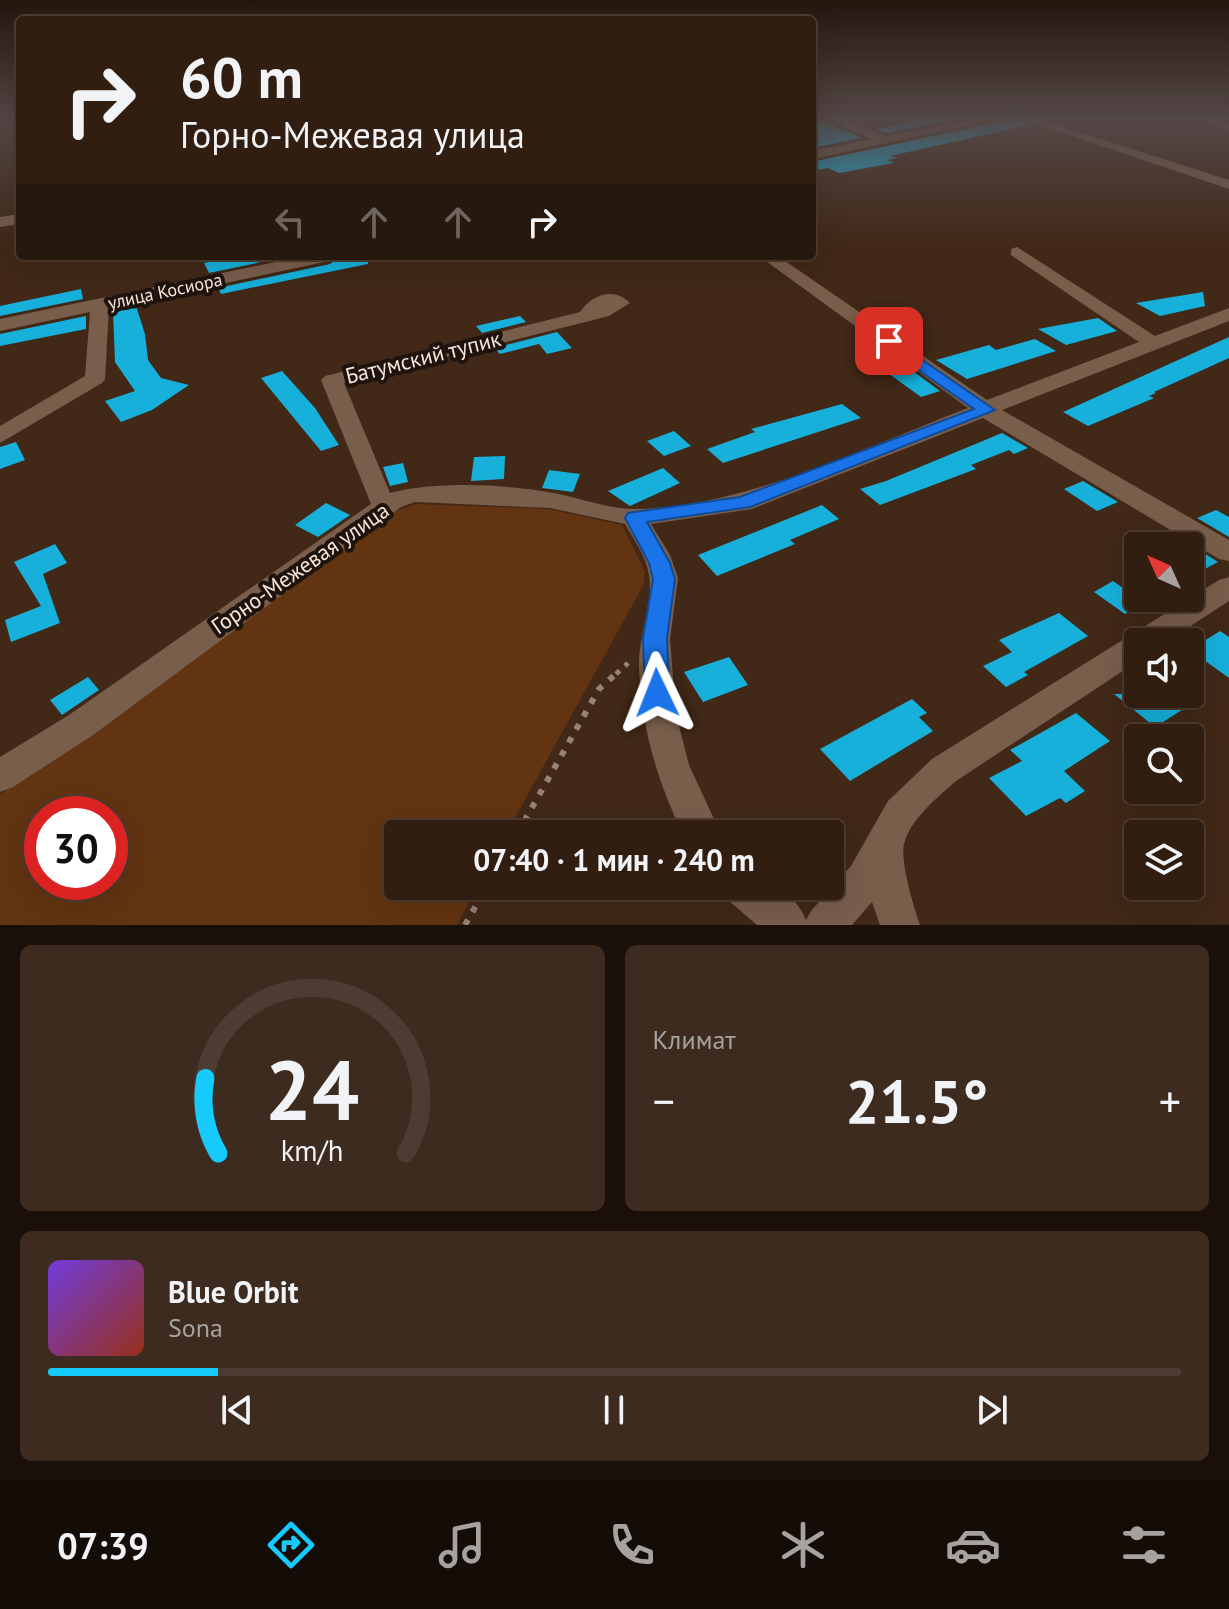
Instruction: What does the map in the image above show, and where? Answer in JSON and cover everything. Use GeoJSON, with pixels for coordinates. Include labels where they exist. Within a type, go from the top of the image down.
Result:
{"type":"FeatureCollection","features":[{"type":"Feature","properties":{"kind":"street"},"geometry":{"type":"LineString","coordinates":[[1153,160],[1229,185]]}},
{"type":"Feature","properties":{"kind":"street"},"geometry":{"type":"LineString","coordinates":[[1017,252],[1153,344]]}},
{"type":"Feature","properties":{"kind":"street","name":"улица Косиора"},"geometry":{"type":"LineString","coordinates":[[0,325],[310,260]]}},
{"type":"Feature","properties":{"kind":"street"},"geometry":{"type":"LineString","coordinates":[[773,260],[986,410],[1229,552]]}},
{"type":"Feature","properties":{"kind":"street"},"geometry":{"type":"LineString","coordinates":[[0,436],[95,379],[100,305]]}},
{"type":"Feature","properties":{"kind":"street","name":"Батумский тупик"},"geometry":{"type":"LineString","coordinates":[[392,501],[380,498],[332,380],[595,314]]}},
{"type":"Feature","properties":{"kind":"street","name":"Горно-Межевая улица"},"geometry":{"type":"LineString","coordinates":[[0,776],[81,725],[392,501],[413,494],[480,495],[550,500],[635,518],[743,503],[1229,314]]}},
{"type":"Feature","properties":{"kind":"street"},"geometry":{"type":"LineString","coordinates":[[635,518],[660,563],[664,579],[655,638],[657,693],[679,786],[695,820]]}},
{"type":"Feature","properties":{"kind":"street"},"geometry":{"type":"LineString","coordinates":[[1165,628],[1229,587]]}},
{"type":"Feature","properties":{"kind":"street"},"geometry":{"type":"LineString","coordinates":[[825,925],[865,880],[885,848],[901,813],[921,790],[944,770],[1124,655]]}},
{"type":"Feature","properties":{"kind":"street"},"geometry":{"type":"LineString","coordinates":[[885,848],[891,900],[900,925]]}},
{"type":"Feature","properties":{"kind":"street"},"geometry":{"type":"LineString","coordinates":[[759,900],[788,925]]}},
{"type":"Feature","properties":{"kind":"path"},"geometry":{"type":"LineString","coordinates":[[525,820],[599,689],[655,638]]}},
{"type":"Feature","properties":{"kind":"path"},"geometry":{"type":"LineString","coordinates":[[465,925],[479,900]]}},
{"type":"Feature","properties":{"kind":"shaded area"},"geometry":{"type":"Polygon","coordinates":[[[416,504],[549,509],[622,525],[645,571],[644,584],[514,820],[384,820],[384,900],[470,900],[457,925],[0,925],[0,794],[88,736],[389,513],[416,504]]]}},
{"type":"Feature","properties":{"kind":"building"},"geometry":{"type":"Polygon","coordinates":[[[887,160],[894,163],[839,173],[828,168],[816,170],[816,161],[887,160]]]}},
{"type":"Feature","properties":{"kind":"building"},"geometry":{"type":"Polygon","coordinates":[[[219,260],[271,260],[209,273],[204,263],[219,260]]]}},
{"type":"Feature","properties":{"kind":"building"},"geometry":{"type":"Polygon","coordinates":[[[335,260],[368,260],[368,264],[221,294],[218,288],[330,264],[335,260]]]}},
{"type":"Feature","properties":{"kind":"building"},"geometry":{"type":"Polygon","coordinates":[[[81,289],[83,299],[0,316],[0,306],[81,289]]]}},
{"type":"Feature","properties":{"kind":"building"},"geometry":{"type":"Polygon","coordinates":[[[1203,292],[1205,306],[1160,316],[1136,303],[1203,292]]]}},
{"type":"Feature","properties":{"kind":"building"},"geometry":{"type":"Polygon","coordinates":[[[136,306],[145,334],[148,360],[161,378],[189,385],[152,410],[121,422],[105,401],[135,391],[115,362],[113,311],[136,306]]]}},
{"type":"Feature","properties":{"kind":"building"},"geometry":{"type":"Polygon","coordinates":[[[86,316],[86,329],[0,346],[0,334],[86,316]]]}},
{"type":"Feature","properties":{"kind":"building"},"geometry":{"type":"Polygon","coordinates":[[[520,316],[526,322],[482,333],[476,326],[520,316]]]}},
{"type":"Feature","properties":{"kind":"building"},"geometry":{"type":"Polygon","coordinates":[[[1098,318],[1117,331],[1066,345],[1038,329],[1098,318]]]}},
{"type":"Feature","properties":{"kind":"building"},"geometry":{"type":"Polygon","coordinates":[[[557,332],[572,348],[547,354],[539,344],[500,354],[494,348],[557,332]]]}},
{"type":"Feature","properties":{"kind":"building"},"geometry":{"type":"Polygon","coordinates":[[[1229,337],[1229,358],[1149,396],[1154,398],[1088,426],[1063,412],[1229,337]]]}},
{"type":"Feature","properties":{"kind":"building"},"geometry":{"type":"Polygon","coordinates":[[[1035,339],[1056,351],[967,379],[936,360],[989,345],[996,350],[1035,339]]]}},
{"type":"Feature","properties":{"kind":"building"},"geometry":{"type":"Polygon","coordinates":[[[891,355],[940,391],[921,397],[881,368],[891,355]]]}},
{"type":"Feature","properties":{"kind":"building"},"geometry":{"type":"Polygon","coordinates":[[[282,371],[315,408],[339,445],[321,451],[261,378],[282,371]]]}},
{"type":"Feature","properties":{"kind":"building"},"geometry":{"type":"Polygon","coordinates":[[[842,404],[861,418],[723,463],[707,449],[755,432],[751,429],[842,404]]]}},
{"type":"Feature","properties":{"kind":"building"},"geometry":{"type":"Polygon","coordinates":[[[674,431],[691,446],[664,456],[647,441],[674,431]]]}},
{"type":"Feature","properties":{"kind":"building"},"geometry":{"type":"Polygon","coordinates":[[[1002,433],[1028,448],[1014,454],[1009,450],[971,465],[976,469],[880,505],[860,489],[886,481],[1002,433]]]}},
{"type":"Feature","properties":{"kind":"building"},"geometry":{"type":"Polygon","coordinates":[[[16,442],[25,460],[0,469],[0,447],[16,442]]]}},
{"type":"Feature","properties":{"kind":"building"},"geometry":{"type":"Polygon","coordinates":[[[505,456],[504,479],[471,481],[474,457],[505,456]]]}},
{"type":"Feature","properties":{"kind":"building"},"geometry":{"type":"Polygon","coordinates":[[[403,463],[408,482],[390,486],[383,467],[403,463]]]}},
{"type":"Feature","properties":{"kind":"building"},"geometry":{"type":"Polygon","coordinates":[[[663,468],[680,483],[630,506],[608,491],[663,468]]]}},
{"type":"Feature","properties":{"kind":"building"},"geometry":{"type":"Polygon","coordinates":[[[549,470],[580,474],[573,492],[542,488],[549,470]]]}},
{"type":"Feature","properties":{"kind":"building"},"geometry":{"type":"Polygon","coordinates":[[[1083,481],[1118,502],[1097,511],[1064,489],[1083,481]]]}},
{"type":"Feature","properties":{"kind":"building"},"geometry":{"type":"Polygon","coordinates":[[[326,503],[350,515],[318,537],[295,525],[326,503]]]}},
{"type":"Feature","properties":{"kind":"building"},"geometry":{"type":"Polygon","coordinates":[[[822,505],[839,519],[790,540],[795,544],[717,576],[698,555],[822,505]]]}},
{"type":"Feature","properties":{"kind":"building"},"geometry":{"type":"Polygon","coordinates":[[[1216,510],[1229,517],[1229,537],[1197,518],[1216,510]]]}},
{"type":"Feature","properties":{"kind":"building"},"geometry":{"type":"Polygon","coordinates":[[[55,544],[67,563],[43,574],[60,623],[11,642],[5,620],[41,606],[14,562],[55,544]]]}},
{"type":"Feature","properties":{"kind":"building"},"geometry":{"type":"Polygon","coordinates":[[[1204,554],[1218,562],[1204,569],[1204,554]]]}},
{"type":"Feature","properties":{"kind":"building"},"geometry":{"type":"Polygon","coordinates":[[[1113,581],[1124,589],[1124,612],[1128,612],[1125,614],[1094,592],[1113,581]]]}},
{"type":"Feature","properties":{"kind":"building"},"geometry":{"type":"Polygon","coordinates":[[[1059,613],[1088,636],[1024,672],[1028,675],[1006,687],[983,666],[1012,652],[999,640],[1059,613]]]}},
{"type":"Feature","properties":{"kind":"building"},"geometry":{"type":"Polygon","coordinates":[[[1220,631],[1229,637],[1229,678],[1204,660],[1204,641],[1220,631]]]}},
{"type":"Feature","properties":{"kind":"building"},"geometry":{"type":"Polygon","coordinates":[[[729,657],[748,685],[703,702],[684,672],[729,657]]]}},
{"type":"Feature","properties":{"kind":"building"},"geometry":{"type":"Polygon","coordinates":[[[88,677],[99,690],[62,715],[50,700],[88,677]]]}},
{"type":"Feature","properties":{"kind":"building"},"geometry":{"type":"Polygon","coordinates":[[[1114,694],[1124,694],[1124,702],[1114,694]]]}},
{"type":"Feature","properties":{"kind":"building"},"geometry":{"type":"Polygon","coordinates":[[[912,699],[927,713],[919,717],[933,731],[850,781],[820,749],[912,699]]]}},
{"type":"Feature","properties":{"kind":"building"},"geometry":{"type":"Polygon","coordinates":[[[1131,708],[1185,708],[1160,724],[1151,724],[1131,708]]]}},
{"type":"Feature","properties":{"kind":"building"},"geometry":{"type":"Polygon","coordinates":[[[1076,713],[1110,741],[1064,771],[1085,791],[1066,803],[1060,798],[1026,816],[989,778],[1022,761],[1010,750],[1076,713]]]}},
{"type":"Feature","properties":{"kind":"route"},"geometry":{"type":"LineString","coordinates":[[657,693],[655,638],[664,579],[660,563],[635,518],[743,503],[986,410],[889,341]]}}]}
